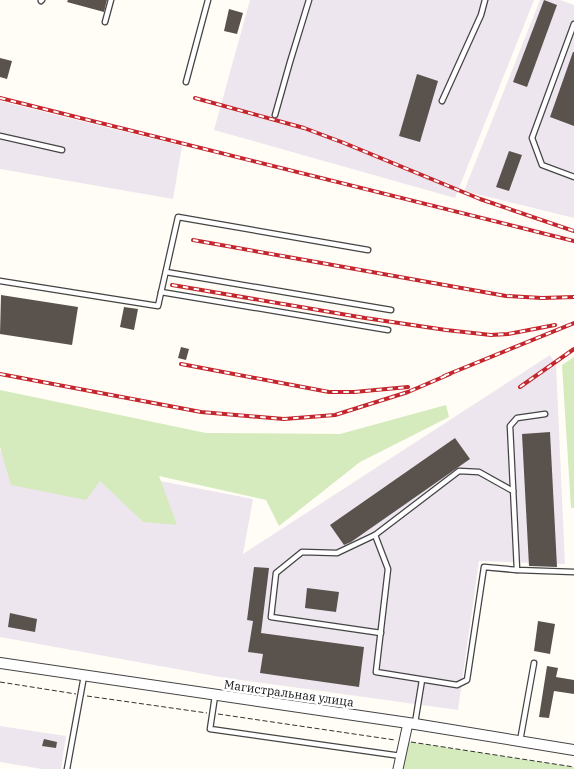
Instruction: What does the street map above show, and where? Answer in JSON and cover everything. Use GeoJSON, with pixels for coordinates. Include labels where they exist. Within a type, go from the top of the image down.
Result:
{"type":"FeatureCollection","features":[{"type":"Feature","properties":{"kind":"street","name":"Магистральная улица"},"geometry":{"type":"LineString","coordinates":[[0,663],[574,750]]}},
{"type":"Feature","properties":{"kind":"street"},"geometry":{"type":"LineString","coordinates":[[398,769],[404,741],[411,724]]}},
{"type":"Feature","properties":{"kind":"lane"},"geometry":{"type":"LineString","coordinates":[[105,22],[111,0]]}},
{"type":"Feature","properties":{"kind":"lane"},"geometry":{"type":"LineString","coordinates":[[186,82],[208,0]]}},
{"type":"Feature","properties":{"kind":"lane"},"geometry":{"type":"LineString","coordinates":[[275,114],[309,0]]}},
{"type":"Feature","properties":{"kind":"lane"},"geometry":{"type":"LineString","coordinates":[[442,101],[481,15],[485,0]]}},
{"type":"Feature","properties":{"kind":"lane"},"geometry":{"type":"LineString","coordinates":[[574,24],[532,138],[542,165],[574,177]]}},
{"type":"Feature","properties":{"kind":"lane"},"geometry":{"type":"LineString","coordinates":[[0,136],[62,150]]}},
{"type":"Feature","properties":{"kind":"lane"},"geometry":{"type":"LineString","coordinates":[[0,281],[158,306],[178,217],[368,250]]}},
{"type":"Feature","properties":{"kind":"lane"},"geometry":{"type":"LineString","coordinates":[[166,272],[391,310]]}},
{"type":"Feature","properties":{"kind":"lane"},"geometry":{"type":"LineString","coordinates":[[161,292],[388,330]]}},
{"type":"Feature","properties":{"kind":"lane"},"geometry":{"type":"LineString","coordinates":[[517,570],[510,426],[517,418],[545,414]]}},
{"type":"Feature","properties":{"kind":"lane"},"geometry":{"type":"LineString","coordinates":[[381,633],[271,617],[276,573],[302,552],[337,553],[375,535],[460,471],[479,472],[513,491]]}},
{"type":"Feature","properties":{"kind":"lane"},"geometry":{"type":"LineString","coordinates":[[375,535],[388,569],[376,672],[457,685],[467,680],[484,567],[574,572]]}},
{"type":"Feature","properties":{"kind":"lane"},"geometry":{"type":"LineString","coordinates":[[520,742],[534,663]]}},
{"type":"Feature","properties":{"kind":"lane"},"geometry":{"type":"LineString","coordinates":[[67,769],[84,676]]}},
{"type":"Feature","properties":{"kind":"lane"},"geometry":{"type":"LineString","coordinates":[[411,724],[422,680]]}},
{"type":"Feature","properties":{"kind":"lane"},"geometry":{"type":"LineString","coordinates":[[215,695],[210,729],[401,756]]}},
{"type":"Feature","properties":{"kind":"path"},"geometry":{"type":"LineString","coordinates":[[0,682],[574,767]]}},
{"type":"Feature","properties":{"kind":"shaded area"},"geometry":{"type":"Polygon","coordinates":[[[250,0],[534,0],[455,198],[214,130],[250,0]]]}},
{"type":"Feature","properties":{"kind":"shaded area"},"geometry":{"type":"Polygon","coordinates":[[[540,0],[560,0],[574,5],[574,218],[464,191],[540,0]]]}},
{"type":"Feature","properties":{"kind":"shaded area"},"geometry":{"type":"Polygon","coordinates":[[[0,101],[182,146],[173,199],[0,169],[0,101]]]}},
{"type":"Feature","properties":{"kind":"shaded area"},"geometry":{"type":"Polygon","coordinates":[[[550,355],[556,365],[565,564],[479,561],[458,710],[226,678],[0,637],[0,450],[253,499],[243,554],[550,355]]]}},
{"type":"Feature","properties":{"kind":"shaded area"},"geometry":{"type":"Polygon","coordinates":[[[0,726],[66,736],[61,769],[42,769],[0,762],[0,726]]]}},
{"type":"Feature","properties":{"kind":"green space"},"geometry":{"type":"Polygon","coordinates":[[[574,357],[574,508],[571,508],[562,365],[574,357]]]}},
{"type":"Feature","properties":{"kind":"green space"},"geometry":{"type":"Polygon","coordinates":[[[0,390],[206,433],[340,434],[446,405],[449,417],[360,462],[279,526],[266,500],[159,476],[177,525],[143,522],[100,481],[86,500],[11,485],[0,447],[0,390]]]}},
{"type":"Feature","properties":{"kind":"green space"},"geometry":{"type":"Polygon","coordinates":[[[404,741],[574,767],[574,769],[399,769],[404,741]]]}},
{"type":"Feature","properties":{"kind":"building"},"geometry":{"type":"Polygon","coordinates":[[[68,0],[107,0],[104,12],[67,2],[68,0]]]}},
{"type":"Feature","properties":{"kind":"building"},"geometry":{"type":"Polygon","coordinates":[[[544,0],[557,5],[527,87],[513,82],[544,0]]]}},
{"type":"Feature","properties":{"kind":"building"},"geometry":{"type":"Polygon","coordinates":[[[229,9],[243,13],[237,34],[224,31],[229,9]]]}},
{"type":"Feature","properties":{"kind":"building"},"geometry":{"type":"Polygon","coordinates":[[[574,52],[574,126],[550,117],[574,52]]]}},
{"type":"Feature","properties":{"kind":"building"},"geometry":{"type":"Polygon","coordinates":[[[0,58],[12,61],[7,79],[0,77],[0,58]]]}},
{"type":"Feature","properties":{"kind":"building"},"geometry":{"type":"Polygon","coordinates":[[[417,74],[438,81],[420,142],[399,136],[417,74]]]}},
{"type":"Feature","properties":{"kind":"building"},"geometry":{"type":"Polygon","coordinates":[[[509,151],[522,155],[509,191],[496,187],[509,151]]]}},
{"type":"Feature","properties":{"kind":"building"},"geometry":{"type":"Polygon","coordinates":[[[1,295],[78,307],[72,345],[0,334],[1,295]]]}},
{"type":"Feature","properties":{"kind":"building"},"geometry":{"type":"Polygon","coordinates":[[[124,307],[138,309],[134,330],[120,327],[124,307]]]}},
{"type":"Feature","properties":{"kind":"building"},"geometry":{"type":"Polygon","coordinates":[[[181,347],[189,349],[186,360],[178,358],[181,347]]]}},
{"type":"Feature","properties":{"kind":"building"},"geometry":{"type":"Polygon","coordinates":[[[550,432],[557,567],[529,566],[522,434],[550,432]]]}},
{"type":"Feature","properties":{"kind":"building"},"geometry":{"type":"Polygon","coordinates":[[[455,438],[470,459],[344,545],[330,525],[455,438]]]}},
{"type":"Feature","properties":{"kind":"building"},"geometry":{"type":"Polygon","coordinates":[[[254,567],[269,568],[261,633],[364,647],[359,687],[260,673],[263,654],[248,652],[253,621],[247,620],[254,567]]]}},
{"type":"Feature","properties":{"kind":"building"},"geometry":{"type":"Polygon","coordinates":[[[307,588],[339,592],[336,612],[305,608],[307,588]]]}},
{"type":"Feature","properties":{"kind":"building"},"geometry":{"type":"Polygon","coordinates":[[[10,613],[37,619],[35,632],[8,627],[10,613]]]}},
{"type":"Feature","properties":{"kind":"building"},"geometry":{"type":"Polygon","coordinates":[[[538,621],[555,624],[550,654],[534,651],[538,621]]]}},
{"type":"Feature","properties":{"kind":"building"},"geometry":{"type":"Polygon","coordinates":[[[547,666],[558,668],[556,677],[574,680],[574,694],[554,691],[549,718],[539,717],[547,666]]]}},
{"type":"Feature","properties":{"kind":"building"},"geometry":{"type":"Polygon","coordinates":[[[44,739],[57,742],[56,748],[42,746],[44,739]]]}},
{"type":"Feature","properties":{"kind":"railway"},"geometry":{"type":"LineString","coordinates":[[0,98],[574,241]]}},
{"type":"Feature","properties":{"kind":"railway"},"geometry":{"type":"LineString","coordinates":[[195,98],[304,128],[480,199],[574,231]]}},
{"type":"Feature","properties":{"kind":"railway"},"geometry":{"type":"LineString","coordinates":[[193,240],[506,296],[574,297]]}},
{"type":"Feature","properties":{"kind":"railway"},"geometry":{"type":"LineString","coordinates":[[172,285],[365,318],[491,335],[508,334],[555,325]]}},
{"type":"Feature","properties":{"kind":"railway"},"geometry":{"type":"LineString","coordinates":[[444,376],[574,323]]}},
{"type":"Feature","properties":{"kind":"railway"},"geometry":{"type":"LineString","coordinates":[[520,387],[574,349]]}},
{"type":"Feature","properties":{"kind":"railway"},"geometry":{"type":"LineString","coordinates":[[181,364],[329,392],[354,392],[408,387]]}},
{"type":"Feature","properties":{"kind":"railway"},"geometry":{"type":"LineString","coordinates":[[0,374],[201,412],[284,419],[335,415],[408,392],[450,374]]}}]}
